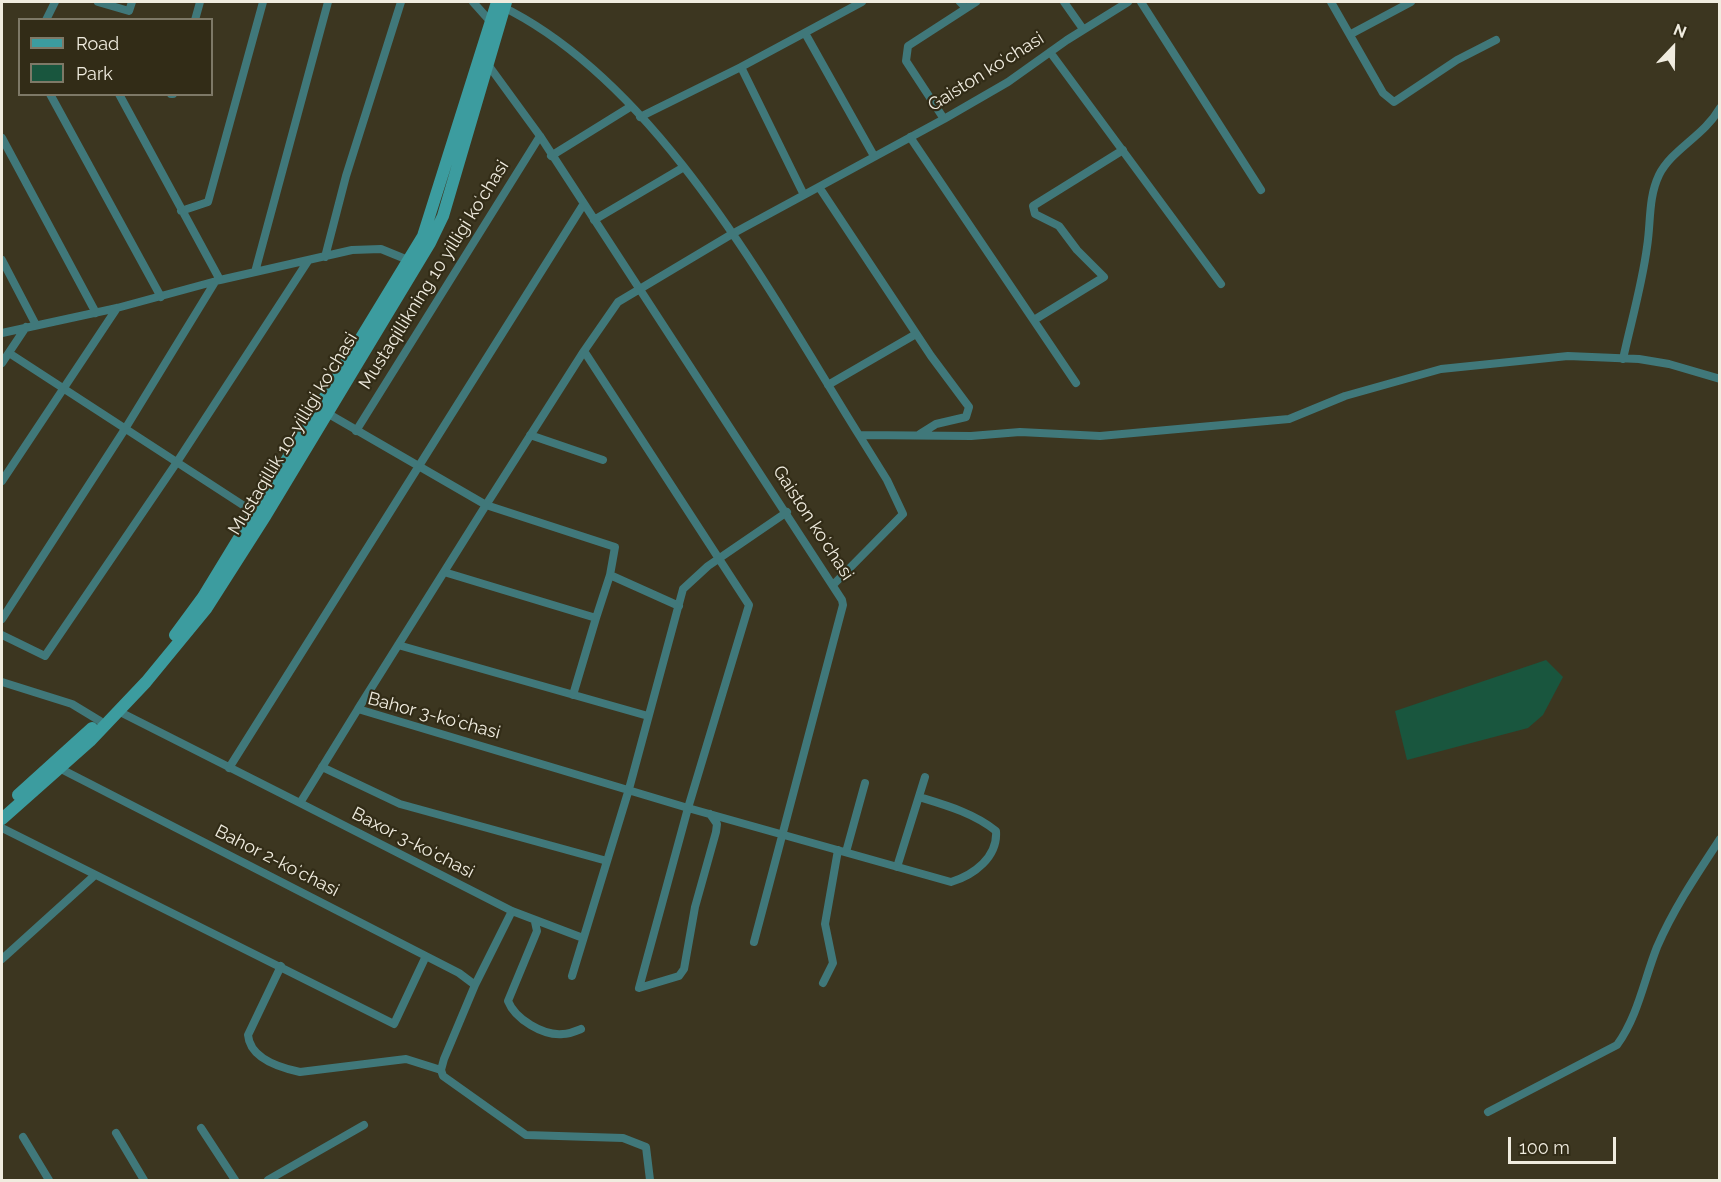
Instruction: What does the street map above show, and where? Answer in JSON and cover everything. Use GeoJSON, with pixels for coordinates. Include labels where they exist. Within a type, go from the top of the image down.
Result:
{"type":"FeatureCollection","features":[{"type":"Feature","properties":{"kind":"main road","name":"Mustaqillik 10-yilligi ko'chasi"},"geometry":{"type":"LineString","coordinates":[[2,810],[100,721],[144,672],[204,597],[423,236],[490,21],[501,3]]}},
{"type":"Feature","properties":{"kind":"main road","name":"Mustaqillik 10-yilligi ko'chasi"},"geometry":{"type":"LineString","coordinates":[[2,819],[61,769],[118,711],[146,682],[206,609],[327,413],[430,243],[443,216],[489,66],[501,3]]}},
{"type":"Feature","properties":{"kind":"street"},"geometry":{"type":"LineString","coordinates":[[47,18],[55,2]]}},
{"type":"Feature","properties":{"kind":"street"},"geometry":{"type":"LineString","coordinates":[[98,2],[129,11],[132,2]]}},
{"type":"Feature","properties":{"kind":"street"},"geometry":{"type":"LineString","coordinates":[[196,18],[200,2]]}},
{"type":"Feature","properties":{"kind":"street"},"geometry":{"type":"LineString","coordinates":[[181,211],[208,202],[263,2]]}},
{"type":"Feature","properties":{"kind":"street"},"geometry":{"type":"LineString","coordinates":[[255,272],[328,2]]}},
{"type":"Feature","properties":{"kind":"street"},"geometry":{"type":"LineString","coordinates":[[325,257],[346,176],[401,2]]}},
{"type":"Feature","properties":{"kind":"street"},"geometry":{"type":"LineString","coordinates":[[473,2],[490,21]]}},
{"type":"Feature","properties":{"kind":"street"},"geometry":{"type":"LineString","coordinates":[[944,120],[905,56],[908,46],[963,5],[976,2]]}},
{"type":"Feature","properties":{"kind":"street"},"geometry":{"type":"LineString","coordinates":[[1064,2],[1083,30]]}},
{"type":"Feature","properties":{"kind":"street","name":"Gaiston koʻchasi"},"geometry":{"type":"LineString","coordinates":[[640,288],[732,234],[944,120],[1008,82],[1128,2]]}},
{"type":"Feature","properties":{"kind":"street"},"geometry":{"type":"LineString","coordinates":[[1142,2],[1261,189]]}},
{"type":"Feature","properties":{"kind":"street"},"geometry":{"type":"LineString","coordinates":[[1331,2],[1383,93],[1394,102],[1457,60],[1496,40]]}},
{"type":"Feature","properties":{"kind":"street"},"geometry":{"type":"LineString","coordinates":[[1351,34],[1412,2]]}},
{"type":"Feature","properties":{"kind":"street"},"geometry":{"type":"LineString","coordinates":[[501,3],[528,19],[593,68],[684,167],[732,234],[887,480],[903,514],[833,585]]}},
{"type":"Feature","properties":{"kind":"street"},"geometry":{"type":"LineString","coordinates":[[640,117],[741,67],[856,3]]}},
{"type":"Feature","properties":{"kind":"street"},"geometry":{"type":"LineString","coordinates":[[805,33],[874,156]]}},
{"type":"Feature","properties":{"kind":"street"},"geometry":{"type":"LineString","coordinates":[[1050,52],[1221,284]]}},
{"type":"Feature","properties":{"kind":"street","name":"Gaiston koʻchasi"},"geometry":{"type":"LineString","coordinates":[[489,66],[540,136],[583,205],[640,288],[787,512],[843,605],[754,942]]}},
{"type":"Feature","properties":{"kind":"street"},"geometry":{"type":"LineString","coordinates":[[741,67],[804,195]]}},
{"type":"Feature","properties":{"kind":"street"},"geometry":{"type":"LineString","coordinates":[[51,96],[161,297]]}},
{"type":"Feature","properties":{"kind":"street"},"geometry":{"type":"LineString","coordinates":[[120,96],[218,281]]}},
{"type":"Feature","properties":{"kind":"street"},"geometry":{"type":"LineString","coordinates":[[551,156],[630,107]]}},
{"type":"Feature","properties":{"kind":"street"},"geometry":{"type":"LineString","coordinates":[[1623,359],[1647,246],[1649,209],[1658,176],[1676,154],[1704,130],[1719,108]]}},
{"type":"Feature","properties":{"kind":"street","name":"Mustaqillikning 10 yilligi koʻchasi"},"geometry":{"type":"LineString","coordinates":[[356,431],[540,136]]}},
{"type":"Feature","properties":{"kind":"street"},"geometry":{"type":"LineString","coordinates":[[910,137],[1076,383]]}},
{"type":"Feature","properties":{"kind":"street"},"geometry":{"type":"LineString","coordinates":[[2,138],[96,313]]}},
{"type":"Feature","properties":{"kind":"street"},"geometry":{"type":"LineString","coordinates":[[1034,320],[1104,277],[1077,250],[1059,226],[1035,214],[1033,206],[1123,150]]}},
{"type":"Feature","properties":{"kind":"street"},"geometry":{"type":"LineString","coordinates":[[594,220],[684,167]]}},
{"type":"Feature","properties":{"kind":"street"},"geometry":{"type":"LineString","coordinates":[[819,187],[916,334],[969,407],[966,417],[936,424],[920,434]]}},
{"type":"Feature","properties":{"kind":"street"},"geometry":{"type":"LineString","coordinates":[[229,768],[583,205]]}},
{"type":"Feature","properties":{"kind":"street"},"geometry":{"type":"LineString","coordinates":[[2,333],[96,313],[218,281],[352,250],[381,249],[408,260]]}},
{"type":"Feature","properties":{"kind":"street"},"geometry":{"type":"LineString","coordinates":[[2,260],[36,325]]}},
{"type":"Feature","properties":{"kind":"street"},"geometry":{"type":"LineString","coordinates":[[2,635],[45,656],[177,462],[308,261]]}},
{"type":"Feature","properties":{"kind":"street"},"geometry":{"type":"LineString","coordinates":[[2,619],[218,281]]}},
{"type":"Feature","properties":{"kind":"street"},"geometry":{"type":"LineString","coordinates":[[358,709],[584,351],[618,302],[640,288]]}},
{"type":"Feature","properties":{"kind":"street"},"geometry":{"type":"LineString","coordinates":[[2,480],[117,308]]}},
{"type":"Feature","properties":{"kind":"street"},"geometry":{"type":"LineString","coordinates":[[2,363],[26,327]]}},
{"type":"Feature","properties":{"kind":"street"},"geometry":{"type":"LineString","coordinates":[[828,385],[916,334]]}},
{"type":"Feature","properties":{"kind":"street"},"geometry":{"type":"LineString","coordinates":[[584,351],[720,557],[748,605],[688,808],[639,988],[679,976],[684,969],[695,907],[716,832],[717,824],[710,814]]}},
{"type":"Feature","properties":{"kind":"street"},"geometry":{"type":"LineString","coordinates":[[9,353],[255,513]]}},
{"type":"Feature","properties":{"kind":"street"},"geometry":{"type":"LineString","coordinates":[[859,435],[971,436],[1020,432],[1100,436],[1288,419],[1346,396],[1441,369],[1568,356],[1669,364],[1719,379]]}},
{"type":"Feature","properties":{"kind":"street"},"geometry":{"type":"LineString","coordinates":[[327,413],[486,505],[615,547],[610,575],[573,694]]}},
{"type":"Feature","properties":{"kind":"street"},"geometry":{"type":"LineString","coordinates":[[530,435],[603,460]]}},
{"type":"Feature","properties":{"kind":"street"},"geometry":{"type":"LineString","coordinates":[[572,976],[629,789],[682,589],[720,557],[787,512]]}},
{"type":"Feature","properties":{"kind":"street"},"geometry":{"type":"LineString","coordinates":[[444,572],[596,618]]}},
{"type":"Feature","properties":{"kind":"street"},"geometry":{"type":"LineString","coordinates":[[610,575],[679,606]]}},
{"type":"Feature","properties":{"kind":"street"},"geometry":{"type":"LineString","coordinates":[[398,645],[648,716]]}},
{"type":"Feature","properties":{"kind":"street"},"geometry":{"type":"LineString","coordinates":[[2,682],[72,704],[100,721]]}},
{"type":"Feature","properties":{"kind":"street","name":"Bahor 3-koʻchasi"},"geometry":{"type":"LineString","coordinates":[[300,803],[358,709],[688,808],[951,882],[962,879],[981,866],[992,854],[997,843],[996,831],[987,824],[952,807],[919,797]]}},
{"type":"Feature","properties":{"kind":"street"},"geometry":{"type":"LineString","coordinates":[[118,711],[300,803]]}},
{"type":"Feature","properties":{"kind":"street"},"geometry":{"type":"LineString","coordinates":[[322,767],[400,804],[607,861]]}},
{"type":"Feature","properties":{"kind":"street","name":"Bahor 2-koʻchasi"},"geometry":{"type":"LineString","coordinates":[[61,769],[459,973],[475,985]]}},
{"type":"Feature","properties":{"kind":"street"},"geometry":{"type":"LineString","coordinates":[[897,867],[925,777]]}},
{"type":"Feature","properties":{"kind":"street"},"geometry":{"type":"LineString","coordinates":[[823,983],[833,963],[825,924],[842,851],[865,783]]}},
{"type":"Feature","properties":{"kind":"street","name":"Baxor 3-koʻchasi"},"geometry":{"type":"LineString","coordinates":[[300,803],[535,922],[583,938]]}},
{"type":"Feature","properties":{"kind":"street"},"geometry":{"type":"LineString","coordinates":[[2,828],[394,1024],[426,956]]}},
{"type":"Feature","properties":{"kind":"street"},"geometry":{"type":"LineString","coordinates":[[1488,1112],[1617,1045],[1629,1029],[1657,949],[1676,906],[1719,839]]}},
{"type":"Feature","properties":{"kind":"street"},"geometry":{"type":"LineString","coordinates":[[2,959],[95,875]]}},
{"type":"Feature","properties":{"kind":"street"},"geometry":{"type":"LineString","coordinates":[[512,911],[475,985],[441,1070],[443,1076],[526,1135],[623,1138],[646,1147],[650,1180]]}},
{"type":"Feature","properties":{"kind":"street"},"geometry":{"type":"LineString","coordinates":[[535,922],[537,931],[508,1001],[511,1009],[516,1015],[554,1034],[582,1029]]}},
{"type":"Feature","properties":{"kind":"street"},"geometry":{"type":"LineString","coordinates":[[281,966],[248,1035],[249,1042],[264,1060],[283,1069],[300,1072],[406,1059],[441,1070]]}},
{"type":"Feature","properties":{"kind":"street"},"geometry":{"type":"LineString","coordinates":[[268,1180],[363,1125]]}},
{"type":"Feature","properties":{"kind":"street"},"geometry":{"type":"LineString","coordinates":[[201,1128],[235,1180]]}},
{"type":"Feature","properties":{"kind":"street"},"geometry":{"type":"LineString","coordinates":[[116,1133],[144,1180]]}},
{"type":"Feature","properties":{"kind":"street"},"geometry":{"type":"LineString","coordinates":[[23,1137],[49,1180]]}},
{"type":"Feature","properties":{"kind":"green space"},"geometry":{"type":"Polygon","coordinates":[[[1546,660],[1563,677],[1543,715],[1528,728],[1407,760],[1395,711],[1546,660]]]}}]}
